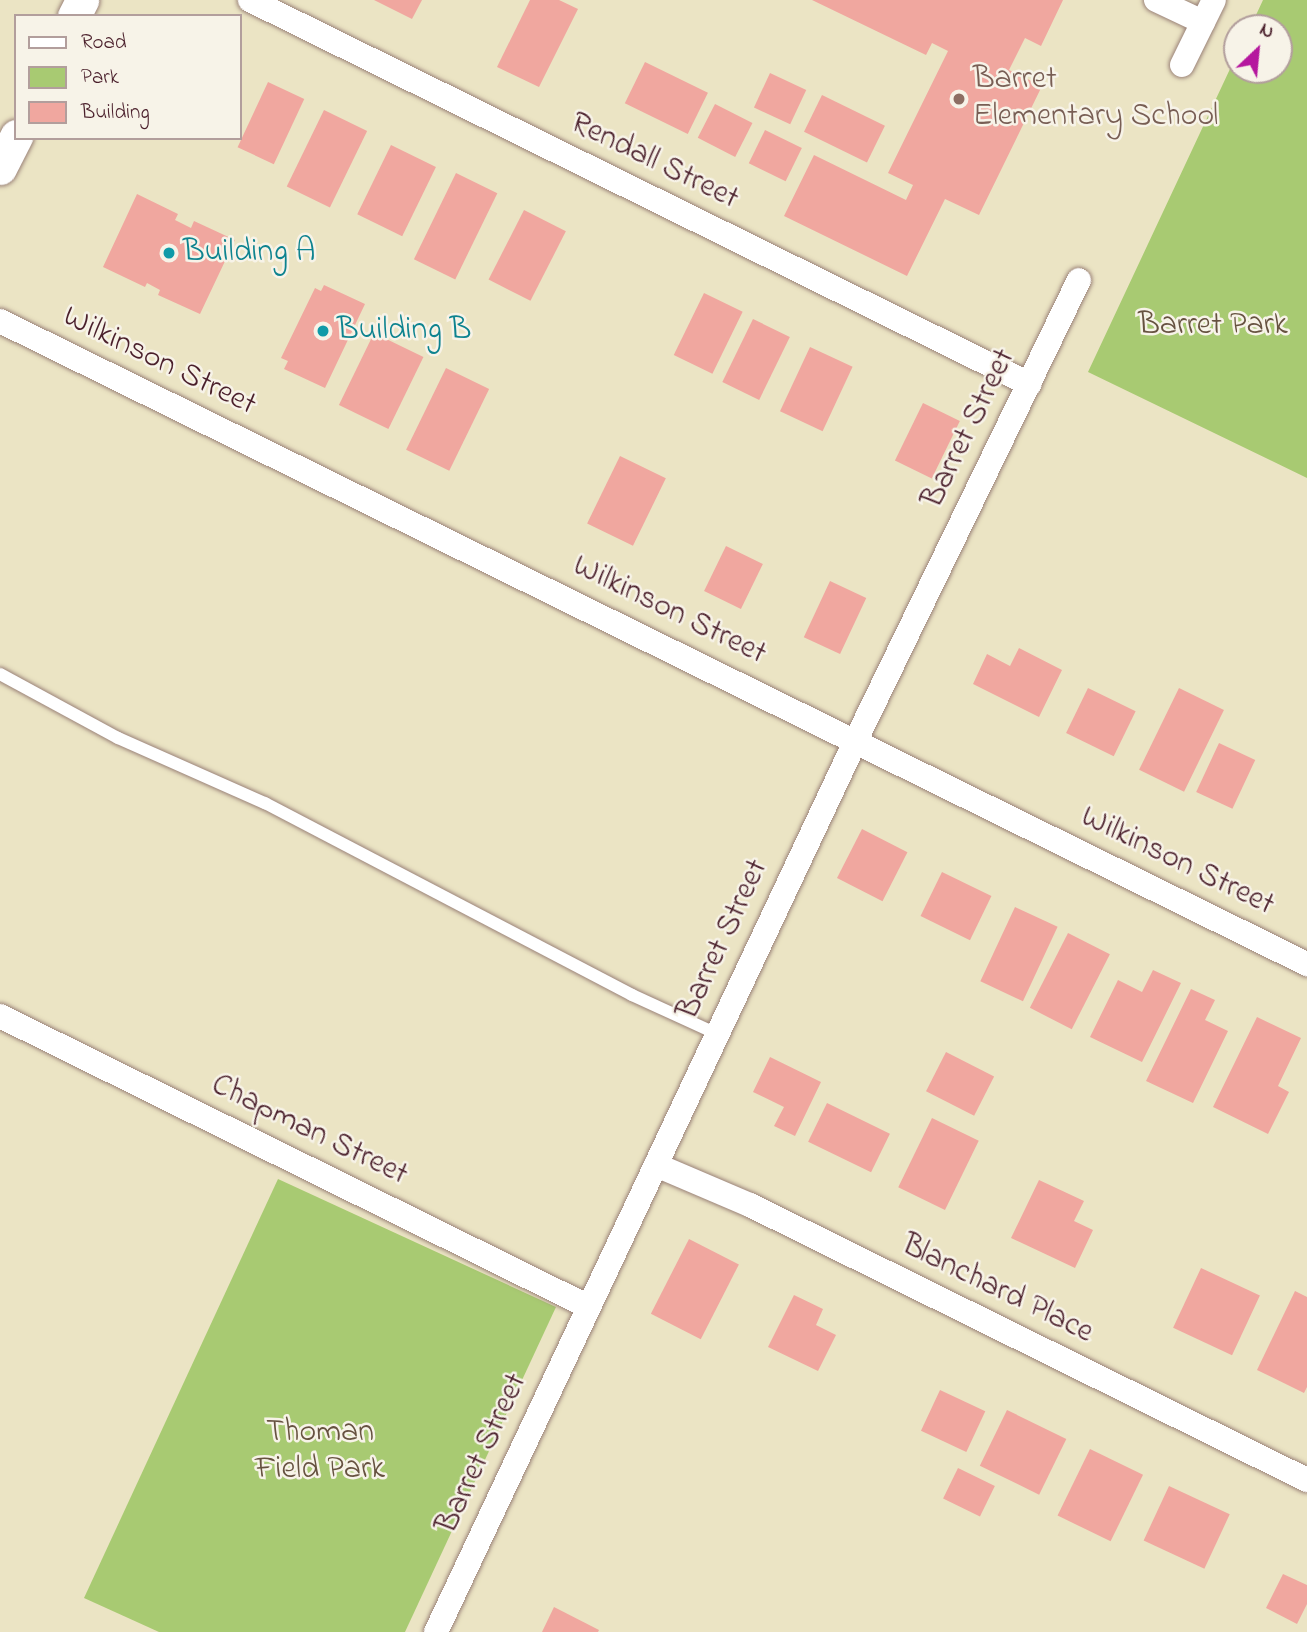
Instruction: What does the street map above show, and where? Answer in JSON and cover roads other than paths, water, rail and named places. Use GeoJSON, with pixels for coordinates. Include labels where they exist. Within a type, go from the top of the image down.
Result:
{"type":"FeatureCollection","features":[{"type":"Feature","properties":{"kind":"street","name":"Rendall Street"},"geometry":{"type":"LineString","coordinates":[[250,0],[1029,384]]}},
{"type":"Feature","properties":{"kind":"street"},"geometry":{"type":"LineString","coordinates":[[1156,0],[1203,22]]}},
{"type":"Feature","properties":{"kind":"street"},"geometry":{"type":"LineString","coordinates":[[1182,65],[1214,0]]}},
{"type":"Feature","properties":{"kind":"street"},"geometry":{"type":"LineString","coordinates":[[0,168],[14,140]]}},
{"type":"Feature","properties":{"kind":"street","name":"Barret Street"},"geometry":{"type":"LineString","coordinates":[[436,1632],[856,740],[1079,280]]}},
{"type":"Feature","properties":{"kind":"street","name":"Wilkinson Street"},"geometry":{"type":"LineString","coordinates":[[0,321],[1307,964]]}},
{"type":"Feature","properties":{"kind":"street","name":"Chapman Street"},"geometry":{"type":"LineString","coordinates":[[0,1016],[589,1307]]}},
{"type":"Feature","properties":{"kind":"street","name":"Blanchard Place"},"geometry":{"type":"LineString","coordinates":[[656,1165],[750,1205],[1307,1480]]}},
{"type":"Feature","properties":{"kind":"lane"},"geometry":{"type":"LineString","coordinates":[[0,674],[118,738],[265,803],[632,995],[717,1034]]}},
{"type":"Feature","properties":{"kind":"place","name":"Barret Elementary School"},"geometry":{"type":"Point","coordinates":[959,99]}},
{"type":"Feature","properties":{"kind":"place","name":"Building A"},"geometry":{"type":"Point","coordinates":[169,253]}},
{"type":"Feature","properties":{"kind":"place","name":"Building B"},"geometry":{"type":"Point","coordinates":[323,331]}},
{"type":"Feature","properties":{"kind":"park label","name":"Barret Park"},"geometry":{"type":"Point","coordinates":[1213,326]}},
{"type":"Feature","properties":{"kind":"park label","name":"Thoman Field Park"},"geometry":{"type":"Point","coordinates":[320,1452]}}]}
